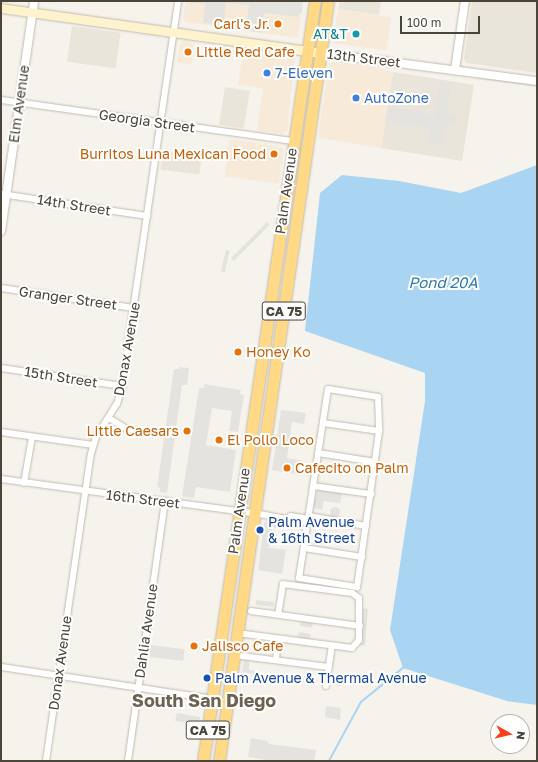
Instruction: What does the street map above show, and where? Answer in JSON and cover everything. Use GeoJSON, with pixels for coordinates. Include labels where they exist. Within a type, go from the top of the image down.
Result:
{"type":"FeatureCollection","features":[{"type":"Feature","properties":{"kind":"highway","name":"Palm Avenue"},"geometry":{"type":"LineString","coordinates":[[203,761],[315,1]]}},
{"type":"Feature","properties":{"kind":"highway","name":"Palm Avenue"},"geometry":{"type":"LineString","coordinates":[[219,761],[328,1]]}},
{"type":"Feature","properties":{"kind":"main road","name":"13th Street"},"geometry":{"type":"LineString","coordinates":[[1,8],[321,53]]}},
{"type":"Feature","properties":{"kind":"street","name":"Elm Avenue"},"geometry":{"type":"LineString","coordinates":[[1,231],[4,194],[34,1]]}},
{"type":"Feature","properties":{"kind":"street","name":"Donax Avenue"},"geometry":{"type":"LineString","coordinates":[[46,761],[93,445],[117,404],[122,386],[178,1]]}},
{"type":"Feature","properties":{"kind":"street"},"geometry":{"type":"LineString","coordinates":[[455,70],[465,1]]}},
{"type":"Feature","properties":{"kind":"street","name":"13th Street"},"geometry":{"type":"LineString","coordinates":[[321,53],[537,81]]}},
{"type":"Feature","properties":{"kind":"street","name":"Georgia Street"},"geometry":{"type":"LineString","coordinates":[[1,100],[294,141]]}},
{"type":"Feature","properties":{"kind":"street","name":"14th Street"},"geometry":{"type":"LineString","coordinates":[[4,194],[147,216]]}},
{"type":"Feature","properties":{"kind":"street","name":"Granger Street"},"geometry":{"type":"LineString","coordinates":[[1,288],[134,308]]}},
{"type":"Feature","properties":{"kind":"street","name":"15th Street"},"geometry":{"type":"LineString","coordinates":[[1,368],[122,386]]}},
{"type":"Feature","properties":{"kind":"street"},"geometry":{"type":"LineString","coordinates":[[328,389],[378,397],[379,431],[357,587],[299,578],[328,389]]}},
{"type":"Feature","properties":{"kind":"street"},"geometry":{"type":"LineString","coordinates":[[109,418],[130,431]]}},
{"type":"Feature","properties":{"kind":"street"},"geometry":{"type":"LineString","coordinates":[[323,422],[379,431]]}},
{"type":"Feature","properties":{"kind":"street"},"geometry":{"type":"LineString","coordinates":[[1,432],[93,445]]}},
{"type":"Feature","properties":{"kind":"street"},"geometry":{"type":"LineString","coordinates":[[24,483],[32,437]]}},
{"type":"Feature","properties":{"kind":"street"},"geometry":{"type":"LineString","coordinates":[[318,453],[375,462]]}},
{"type":"Feature","properties":{"kind":"street","name":"16th Street"},"geometry":{"type":"LineString","coordinates":[[1,479],[85,492],[165,501],[285,518],[308,519],[366,526]]}},
{"type":"Feature","properties":{"kind":"street"},"geometry":{"type":"LineString","coordinates":[[313,486],[371,494]]}},
{"type":"Feature","properties":{"kind":"street","name":"Dahlia Avenue"},"geometry":{"type":"LineString","coordinates":[[128,761],[165,501]]}},
{"type":"Feature","properties":{"kind":"street"},"geometry":{"type":"LineString","coordinates":[[304,548],[362,557]]}},
{"type":"Feature","properties":{"kind":"street"},"geometry":{"type":"LineString","coordinates":[[237,633],[332,645],[355,646],[359,640],[359,598],[352,593],[283,584],[278,615]]}},
{"type":"Feature","properties":{"kind":"street"},"geometry":{"type":"LineString","coordinates":[[251,611],[360,626]]}},
{"type":"Feature","properties":{"kind":"street"},"geometry":{"type":"LineString","coordinates":[[276,659],[278,639]]}},
{"type":"Feature","properties":{"kind":"street"},"geometry":{"type":"LineString","coordinates":[[326,686],[332,645]]}},
{"type":"Feature","properties":{"kind":"street"},"geometry":{"type":"LineString","coordinates":[[234,655],[276,659],[328,667]]}},
{"type":"Feature","properties":{"kind":"street"},"geometry":{"type":"LineString","coordinates":[[1,667],[212,699]]}},
{"type":"Feature","properties":{"kind":"shaded area"},"geometry":{"type":"Polygon","coordinates":[[[186,1],[303,1],[298,38],[186,22],[183,19],[186,1]]]}},
{"type":"Feature","properties":{"kind":"shaded area"},"geometry":{"type":"Polygon","coordinates":[[[303,1],[302,13],[299,13],[298,17],[264,13],[262,33],[246,30],[249,5],[226,3],[223,28],[203,22],[205,4],[188,2],[303,1]]]}},
{"type":"Feature","properties":{"kind":"shaded area"},"geometry":{"type":"Polygon","coordinates":[[[340,1],[381,1],[379,15],[338,9],[340,1]]]}},
{"type":"Feature","properties":{"kind":"shaded area"},"geometry":{"type":"Polygon","coordinates":[[[472,1],[537,1],[537,73],[466,63],[464,59],[472,1]]]}},
{"type":"Feature","properties":{"kind":"shaded area"},"geometry":{"type":"Polygon","coordinates":[[[338,9],[391,17],[386,51],[333,43],[338,9]]]}},
{"type":"Feature","properties":{"kind":"shaded area"},"geometry":{"type":"Polygon","coordinates":[[[72,26],[121,33],[116,68],[67,62],[72,26]]]}},
{"type":"Feature","properties":{"kind":"shaded area"},"geometry":{"type":"Polygon","coordinates":[[[183,41],[194,43],[191,64],[177,62],[180,44],[183,41]]]}},
{"type":"Feature","properties":{"kind":"shaded area"},"geometry":{"type":"Polygon","coordinates":[[[243,51],[295,58],[287,131],[283,134],[257,130],[263,88],[238,85],[243,51]]]}},
{"type":"Feature","properties":{"kind":"shaded area"},"geometry":{"type":"Polygon","coordinates":[[[334,61],[375,67],[393,72],[381,148],[318,138],[329,64],[334,61]]]}},
{"type":"Feature","properties":{"kind":"shaded area"},"geometry":{"type":"Polygon","coordinates":[[[393,72],[474,85],[462,161],[381,148],[393,72]]]}},
{"type":"Feature","properties":{"kind":"shaded area"},"geometry":{"type":"Polygon","coordinates":[[[477,76],[537,84],[537,87],[474,78],[477,76]]]}},
{"type":"Feature","properties":{"kind":"shaded area"},"geometry":{"type":"Polygon","coordinates":[[[440,82],[451,84],[447,113],[457,114],[455,126],[445,125],[442,146],[428,144],[430,128],[385,121],[388,106],[425,112],[424,117],[434,119],[440,82]]]}},
{"type":"Feature","properties":{"kind":"shaded area"},"geometry":{"type":"Polygon","coordinates":[[[225,87],[250,91],[244,128],[219,125],[225,87]]]}},
{"type":"Feature","properties":{"kind":"shaded area"},"geometry":{"type":"Polygon","coordinates":[[[230,139],[281,147],[284,150],[279,184],[225,176],[230,139]]]}},
{"type":"Feature","properties":{"kind":"shaded area"},"geometry":{"type":"Polygon","coordinates":[[[163,151],[202,156],[199,175],[161,170],[163,151]]]}},
{"type":"Feature","properties":{"kind":"shaded area"},"geometry":{"type":"Polygon","coordinates":[[[267,222],[270,225],[234,261],[231,258],[267,222]]]}},
{"type":"Feature","properties":{"kind":"shaded area"},"geometry":{"type":"Polygon","coordinates":[[[226,250],[230,251],[225,272],[221,271],[226,250]]]}},
{"type":"Feature","properties":{"kind":"shaded area"},"geometry":{"type":"Polygon","coordinates":[[[179,367],[189,368],[187,385],[182,385],[167,493],[160,492],[160,488],[157,487],[174,369],[179,369],[179,367]]]}},
{"type":"Feature","properties":{"kind":"shaded area"},"geometry":{"type":"Polygon","coordinates":[[[204,384],[241,390],[240,394],[244,395],[238,432],[229,431],[232,411],[212,408],[206,445],[236,450],[230,492],[196,487],[194,498],[182,496],[199,388],[204,388],[204,384]]]}},
{"type":"Feature","properties":{"kind":"shaded area"},"geometry":{"type":"Polygon","coordinates":[[[281,410],[306,413],[304,424],[292,422],[287,458],[299,460],[297,474],[272,470],[281,410]]]}},
{"type":"Feature","properties":{"kind":"shaded area"},"geometry":{"type":"Polygon","coordinates":[[[318,489],[342,493],[340,503],[324,501],[322,510],[313,508],[318,489]]]}},
{"type":"Feature","properties":{"kind":"shaded area"},"geometry":{"type":"Polygon","coordinates":[[[333,507],[337,507],[339,508],[339,516],[333,517],[330,514],[330,510],[333,507]]]}},
{"type":"Feature","properties":{"kind":"shaded area"},"geometry":{"type":"Polygon","coordinates":[[[267,520],[282,522],[282,529],[272,527],[269,547],[264,547],[286,550],[282,574],[258,570],[264,524],[267,520]]]}},
{"type":"Feature","properties":{"kind":"shaded area"},"geometry":{"type":"Polygon","coordinates":[[[256,600],[274,602],[273,607],[255,605],[256,600]]]}},
{"type":"Feature","properties":{"kind":"shaded area"},"geometry":{"type":"Polygon","coordinates":[[[363,608],[368,609],[365,646],[359,645],[363,608]]]}},
{"type":"Feature","properties":{"kind":"shaded area"},"geometry":{"type":"Polygon","coordinates":[[[301,620],[313,622],[312,628],[300,626],[301,620]]]}},
{"type":"Feature","properties":{"kind":"shaded area"},"geometry":{"type":"Polygon","coordinates":[[[299,632],[311,634],[310,640],[298,638],[299,632]]]}},
{"type":"Feature","properties":{"kind":"shaded area"},"geometry":{"type":"Polygon","coordinates":[[[151,645],[185,649],[183,661],[150,657],[151,645]]]}},
{"type":"Feature","properties":{"kind":"shaded area"},"geometry":{"type":"Polygon","coordinates":[[[244,660],[249,661],[249,670],[259,672],[259,675],[242,672],[244,660]]]}},
{"type":"Feature","properties":{"kind":"shaded area"},"geometry":{"type":"Polygon","coordinates":[[[337,676],[342,681],[337,686],[332,681],[337,676]]]}},
{"type":"Feature","properties":{"kind":"shaded area"},"geometry":{"type":"Polygon","coordinates":[[[326,706],[341,708],[340,720],[325,717],[326,706]]]}},
{"type":"Feature","properties":{"kind":"shaded area"},"geometry":{"type":"Polygon","coordinates":[[[177,713],[200,717],[199,724],[175,721],[177,713]]]}},
{"type":"Feature","properties":{"kind":"shaded area"},"geometry":{"type":"Polygon","coordinates":[[[251,738],[267,741],[269,744],[316,750],[314,761],[273,761],[248,757],[251,738]]]}},
{"type":"Feature","properties":{"kind":"water","name":"Pond 20A"},"geometry":{"type":"Polygon","coordinates":[[[537,165],[537,705],[507,701],[403,668],[390,630],[425,401],[425,373],[305,331],[320,193],[342,175],[399,181],[461,193],[537,165]]]}},
{"type":"Feature","properties":{"kind":"waterway"},"geometry":{"type":"LineString","coordinates":[[329,761],[361,702],[403,668]]}},
{"type":"Feature","properties":{"kind":"place","name":"Carl's Jr."},"geometry":{"type":"Point","coordinates":[278,24]}},
{"type":"Feature","properties":{"kind":"place","name":"AT&T"},"geometry":{"type":"Point","coordinates":[356,34]}},
{"type":"Feature","properties":{"kind":"place","name":"Little Red Cafe"},"geometry":{"type":"Point","coordinates":[188,52]}},
{"type":"Feature","properties":{"kind":"place","name":"7-Eleven"},"geometry":{"type":"Point","coordinates":[267,73]}},
{"type":"Feature","properties":{"kind":"place","name":"AutoZone"},"geometry":{"type":"Point","coordinates":[356,98]}},
{"type":"Feature","properties":{"kind":"place","name":"Burritos Luna Mexican Food"},"geometry":{"type":"Point","coordinates":[274,154]}},
{"type":"Feature","properties":{"kind":"place","name":"Honey Ko"},"geometry":{"type":"Point","coordinates":[238,352]}},
{"type":"Feature","properties":{"kind":"place","name":"Little Caesars"},"geometry":{"type":"Point","coordinates":[187,431]}},
{"type":"Feature","properties":{"kind":"place","name":"El Pollo Loco"},"geometry":{"type":"Point","coordinates":[219,440]}},
{"type":"Feature","properties":{"kind":"place","name":"Cafecito on Palm"},"geometry":{"type":"Point","coordinates":[287,468]}},
{"type":"Feature","properties":{"kind":"place","name":"Palm Avenue & 16th Street"},"geometry":{"type":"Point","coordinates":[260,530]}},
{"type":"Feature","properties":{"kind":"place","name":"Jalisco Cafe"},"geometry":{"type":"Point","coordinates":[194,646]}},
{"type":"Feature","properties":{"kind":"place","name":"Palm Avenue & Thermal Avenue"},"geometry":{"type":"Point","coordinates":[207,678]}},
{"type":"Feature","properties":{"kind":"district","name":"South San Diego"},"geometry":{"type":"Point","coordinates":[204,700]}}]}
